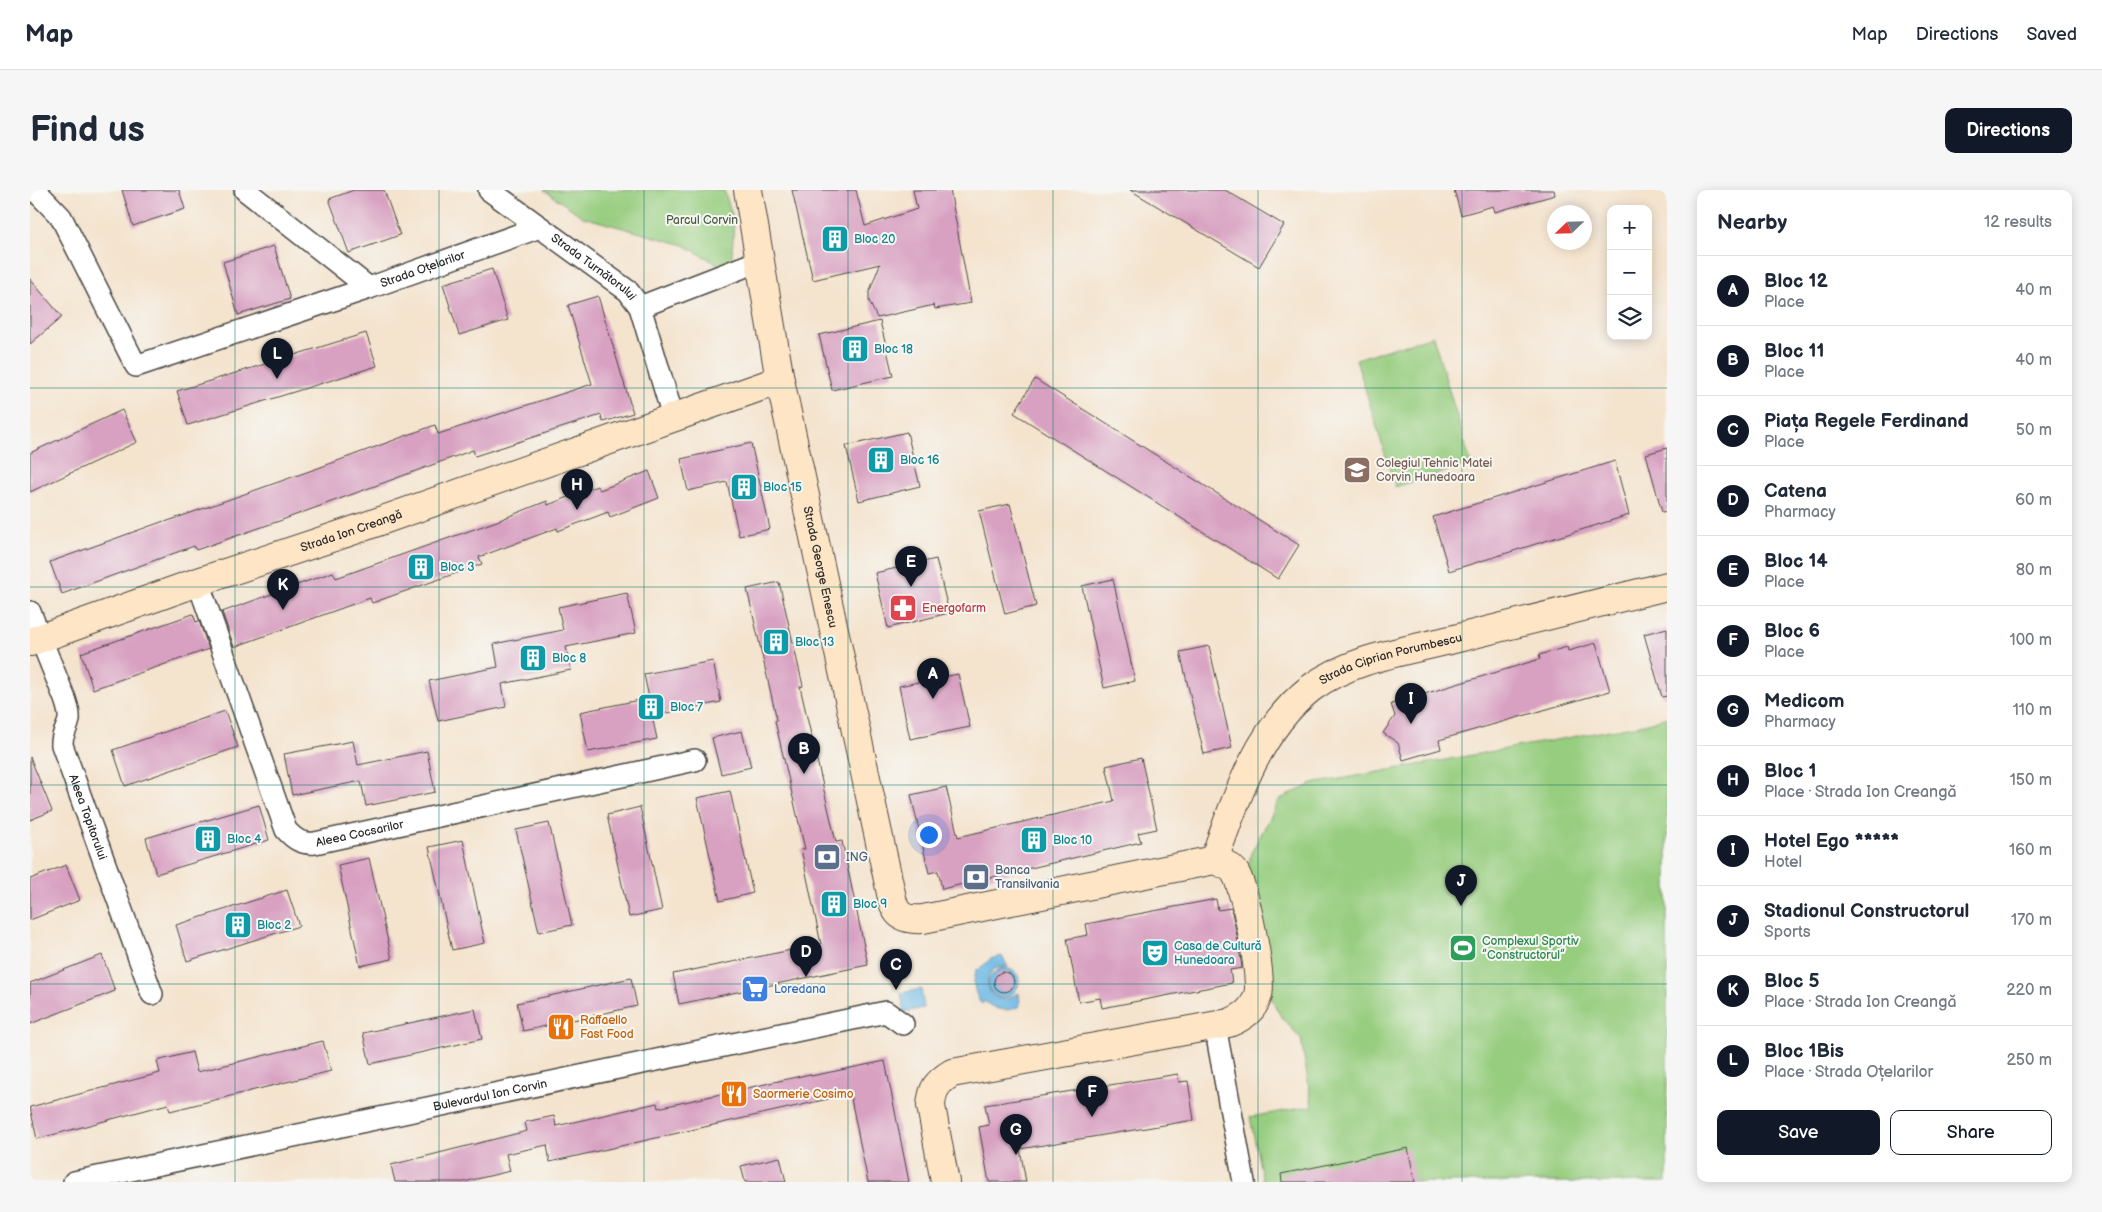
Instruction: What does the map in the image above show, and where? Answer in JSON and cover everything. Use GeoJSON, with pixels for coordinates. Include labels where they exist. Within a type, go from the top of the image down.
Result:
{"type":"FeatureCollection","features":[{"type":"Feature","properties":{"kind":"street"},"geometry":{"type":"LineString","coordinates":[[35,190],[61,217],[133,363],[138,366],[369,288]]}},
{"type":"Feature","properties":{"kind":"street","name":"Strada Oțelarilor"},"geometry":{"type":"LineString","coordinates":[[245,190],[369,288],[540,227]]}},
{"type":"Feature","properties":{"kind":"street","name":"Strada Turnătorului"},"geometry":{"type":"LineString","coordinates":[[488,190],[628,292],[640,307],[759,261]]}},
{"type":"Feature","properties":{"kind":"street","name":"Strada George Enescu"},"geometry":{"type":"LineString","coordinates":[[748,190],[780,380],[894,908],[903,918],[923,919],[1214,860]]}},
{"type":"Feature","properties":{"kind":"street"},"geometry":{"type":"LineString","coordinates":[[640,307],[673,417]]}},
{"type":"Feature","properties":{"kind":"street","name":"Strada Ion Creangă"},"geometry":{"type":"LineString","coordinates":[[35,640],[780,380]]}},
{"type":"Feature","properties":{"kind":"street","name":"Aleea Cocsarilor"},"geometry":{"type":"LineString","coordinates":[[198,582],[286,830],[293,839],[302,843],[325,840],[695,760]]}},
{"type":"Feature","properties":{"kind":"street","name":"Strada Ciprian Porumbescu"},"geometry":{"type":"LineString","coordinates":[[1214,860],[1249,768],[1270,734],[1310,688],[1331,674],[1390,655],[1667,586]]}},
{"type":"Feature","properties":{"kind":"street","name":"Aleea Topitorului"},"geometry":{"type":"LineString","coordinates":[[30,612],[35,640],[65,699],[69,718],[61,739],[62,746],[152,994]]}},
{"type":"Feature","properties":{"kind":"street"},"geometry":{"type":"LineString","coordinates":[[945,1182],[932,1106],[932,1094],[937,1084],[952,1074],[1215,1026],[1242,1018],[1252,1009],[1259,994],[1259,976],[1244,896],[1239,880],[1227,865],[1214,860]]}},
{"type":"Feature","properties":{"kind":"street","name":"Bulevardul Ion Corvin"},"geometry":{"type":"LineString","coordinates":[[74,1182],[886,1012],[903,1024]]}},
{"type":"Feature","properties":{"kind":"street"},"geometry":{"type":"LineString","coordinates":[[1215,1026],[1244,1182]]}},
{"type":"Feature","properties":{"kind":"green space","name":"Parcul Corvin"},"geometry":{"type":"Polygon","coordinates":[[[544,190],[724,190],[734,221],[731,272],[684,245],[583,217],[544,190]]]}},
{"type":"Feature","properties":{"kind":"green space"},"geometry":{"type":"Polygon","coordinates":[[[1433,336],[1471,464],[1395,487],[1356,359],[1433,336]]]}},
{"type":"Feature","properties":{"kind":"green space","name":"Complexul Sportiv ”Constructorul”"},"geometry":{"type":"Polygon","coordinates":[[[1667,717],[1667,1182],[1263,1182],[1250,1117],[1312,1106],[1301,1039],[1280,1015],[1266,988],[1247,876],[1251,853],[1280,799],[1312,784],[1644,724],[1667,717]]]}},
{"type":"Feature","properties":{"kind":"water"},"geometry":{"type":"Polygon","coordinates":[[[1002,956],[1008,967],[998,967],[992,971],[988,977],[988,984],[994,996],[1000,999],[1008,999],[1019,993],[1020,1006],[1006,1010],[992,1007],[984,1001],[982,1004],[974,987],[977,969],[979,970],[990,959],[1002,956]]]}},
{"type":"Feature","properties":{"kind":"water"},"geometry":{"type":"Polygon","coordinates":[[[1003,968],[1013,971],[1018,976],[1019,983],[1016,990],[1005,998],[998,997],[989,987],[989,980],[999,969],[1003,968]],[[1004,972],[998,975],[994,983],[1000,991],[1006,992],[1012,989],[1014,979],[1010,974],[1004,972]]]}},
{"type":"Feature","properties":{"kind":"water"},"geometry":{"type":"Polygon","coordinates":[[[921,989],[924,1008],[904,1012],[901,993],[921,989]]]}},
{"type":"Feature","properties":{"kind":"building"},"geometry":{"type":"Polygon","coordinates":[[[122,190],[179,190],[185,209],[133,226],[122,190]]]}},
{"type":"Feature","properties":{"kind":"building"},"geometry":{"type":"Polygon","coordinates":[[[354,190],[384,190],[400,235],[349,253],[329,199],[354,190]]]}},
{"type":"Feature","properties":{"kind":"building"},"geometry":{"type":"Polygon","coordinates":[[[792,190],[856,190],[865,226],[917,209],[913,190],[950,190],[971,303],[935,309],[934,305],[877,318],[869,301],[869,293],[880,264],[813,280],[792,190]]]}},
{"type":"Feature","properties":{"kind":"building"},"geometry":{"type":"Polygon","coordinates":[[[1130,190],[1225,190],[1284,225],[1259,267],[1130,190]]]}},
{"type":"Feature","properties":{"kind":"building"},"geometry":{"type":"Polygon","coordinates":[[[1454,190],[1554,190],[1555,195],[1495,212],[1493,206],[1461,215],[1454,190]]]}},
{"type":"Feature","properties":{"kind":"building"},"geometry":{"type":"Polygon","coordinates":[[[274,246],[290,299],[238,315],[223,262],[274,246]]]}},
{"type":"Feature","properties":{"kind":"building"},"geometry":{"type":"Polygon","coordinates":[[[492,269],[508,320],[459,335],[443,284],[492,269]]]}},
{"type":"Feature","properties":{"kind":"building"},"geometry":{"type":"Polygon","coordinates":[[[30,279],[62,317],[30,344],[30,279]]]}},
{"type":"Feature","properties":{"kind":"building"},"geometry":{"type":"Polygon","coordinates":[[[598,296],[633,413],[603,422],[601,415],[475,456],[473,450],[282,520],[196,550],[194,546],[62,594],[50,562],[435,425],[438,434],[592,384],[568,305],[598,296]]]}},
{"type":"Feature","properties":{"kind":"building","name":"Bloc 18"},"geometry":{"type":"Polygon","coordinates":[[[880,321],[893,376],[832,390],[819,335],[880,321]]]}},
{"type":"Feature","properties":{"kind":"building"},"geometry":{"type":"Polygon","coordinates":[[[366,333],[377,366],[188,425],[177,391],[366,333]]]}},
{"type":"Feature","properties":{"kind":"building"},"geometry":{"type":"Polygon","coordinates":[[[1035,379],[1299,545],[1278,579],[1014,413],[1035,379]]]}},
{"type":"Feature","properties":{"kind":"building"},"geometry":{"type":"Polygon","coordinates":[[[122,410],[137,442],[30,492],[30,453],[122,410]]]}},
{"type":"Feature","properties":{"kind":"building","name":"Bloc 16"},"geometry":{"type":"Polygon","coordinates":[[[907,432],[920,486],[859,501],[846,446],[907,432]]]}},
{"type":"Feature","properties":{"kind":"building","name":"Bloc 15"},"geometry":{"type":"Polygon","coordinates":[[[751,443],[770,529],[739,536],[727,482],[688,491],[681,459],[751,443]]]}},
{"type":"Feature","properties":{"kind":"building"},"geometry":{"type":"Polygon","coordinates":[[[1667,448],[1667,511],[1662,512],[1646,454],[1667,448]]]}},
{"type":"Feature","properties":{"kind":"building"},"geometry":{"type":"Polygon","coordinates":[[[1615,461],[1629,515],[1449,571],[1433,517],[1615,461]]]}},
{"type":"Feature","properties":{"kind":"building"},"geometry":{"type":"Polygon","coordinates":[[[649,471],[659,498],[610,517],[608,512],[558,531],[557,528],[479,557],[482,564],[372,603],[370,598],[234,647],[222,612],[333,572],[336,578],[497,521],[547,501],[548,505],[597,486],[600,490],[649,471]]]}},
{"type":"Feature","properties":{"kind":"building"},"geometry":{"type":"Polygon","coordinates":[[[1010,504],[1036,606],[1005,614],[979,511],[1010,504]]]}},
{"type":"Feature","properties":{"kind":"building"},"geometry":{"type":"Polygon","coordinates":[[[936,559],[949,613],[888,628],[875,573],[936,559]]]}},
{"type":"Feature","properties":{"kind":"building"},"geometry":{"type":"Polygon","coordinates":[[[1113,579],[1135,681],[1104,688],[1082,586],[1113,579]]]}},
{"type":"Feature","properties":{"kind":"building"},"geometry":{"type":"Polygon","coordinates":[[[779,582],[803,686],[800,687],[836,842],[842,841],[868,965],[679,1004],[673,974],[821,944],[801,849],[805,849],[747,589],[779,582]]]}},
{"type":"Feature","properties":{"kind":"building","name":"Bloc 8"},"geometry":{"type":"Polygon","coordinates":[[[627,593],[636,633],[566,647],[571,670],[502,684],[506,707],[438,721],[429,681],[498,667],[494,644],[563,630],[558,607],[627,593]]]}},
{"type":"Feature","properties":{"kind":"building"},"geometry":{"type":"Polygon","coordinates":[[[193,614],[196,622],[199,621],[209,649],[93,689],[81,653],[193,614]]]}},
{"type":"Feature","properties":{"kind":"building"},"geometry":{"type":"Polygon","coordinates":[[[1667,628],[1667,696],[1662,697],[1644,634],[1667,628]]]}},
{"type":"Feature","properties":{"kind":"building"},"geometry":{"type":"Polygon","coordinates":[[[1596,643],[1610,691],[1439,740],[1441,749],[1403,760],[1398,743],[1383,733],[1395,716],[1391,704],[1540,659],[1539,655],[1567,647],[1568,651],[1596,643]]]}},
{"type":"Feature","properties":{"kind":"building"},"geometry":{"type":"Polygon","coordinates":[[[1209,646],[1232,748],[1204,754],[1180,652],[1209,646]]]}},
{"type":"Feature","properties":{"kind":"building","name":"Bloc 7"},"geometry":{"type":"Polygon","coordinates":[[[713,661],[721,702],[652,716],[657,739],[588,752],[580,712],[649,698],[644,674],[713,661]]]}},
{"type":"Feature","properties":{"kind":"building"},"geometry":{"type":"Polygon","coordinates":[[[958,674],[970,727],[910,739],[899,686],[958,674]]]}},
{"type":"Feature","properties":{"kind":"building"},"geometry":{"type":"Polygon","coordinates":[[[225,711],[238,747],[125,786],[113,750],[225,711]]]}},
{"type":"Feature","properties":{"kind":"building"},"geometry":{"type":"Polygon","coordinates":[[[742,731],[751,767],[721,774],[712,738],[742,731]]]}},
{"type":"Feature","properties":{"kind":"building"},"geometry":{"type":"Polygon","coordinates":[[[353,741],[358,765],[427,751],[435,792],[366,806],[361,781],[292,795],[284,754],[353,741]]]}},
{"type":"Feature","properties":{"kind":"building"},"geometry":{"type":"Polygon","coordinates":[[[30,757],[52,811],[30,820],[30,757]]]}},
{"type":"Feature","properties":{"kind":"building"},"geometry":{"type":"Polygon","coordinates":[[[1141,758],[1157,829],[1138,833],[1141,842],[942,889],[938,871],[929,873],[911,795],[946,787],[958,837],[1114,801],[1106,766],[1141,758]]]}},
{"type":"Feature","properties":{"kind":"building"},"geometry":{"type":"Polygon","coordinates":[[[730,791],[753,893],[720,901],[697,798],[730,791]]]}},
{"type":"Feature","properties":{"kind":"building","name":"Bloc 4"},"geometry":{"type":"Polygon","coordinates":[[[259,805],[269,840],[156,874],[146,838],[259,805]]]}},
{"type":"Feature","properties":{"kind":"building"},"geometry":{"type":"Polygon","coordinates":[[[640,807],[662,910],[629,917],[607,815],[640,807]]]}},
{"type":"Feature","properties":{"kind":"building"},"geometry":{"type":"Polygon","coordinates":[[[549,823],[572,925],[539,932],[516,830],[549,823]]]}},
{"type":"Feature","properties":{"kind":"building"},"geometry":{"type":"Polygon","coordinates":[[[463,840],[485,943],[452,950],[429,847],[463,840]]]}},
{"type":"Feature","properties":{"kind":"building"},"geometry":{"type":"Polygon","coordinates":[[[369,858],[392,959],[360,966],[338,865],[369,858]]]}},
{"type":"Feature","properties":{"kind":"building"},"geometry":{"type":"Polygon","coordinates":[[[66,865],[80,900],[30,920],[30,879],[66,865]]]}},
{"type":"Feature","properties":{"kind":"building","name":"Bloc 2"},"geometry":{"type":"Polygon","coordinates":[[[287,890],[299,926],[187,961],[176,925],[287,890]]]}},
{"type":"Feature","properties":{"kind":"building","name":"Casa de Cultură Hunedoara"},"geometry":{"type":"Polygon","coordinates":[[[1216,899],[1218,910],[1231,908],[1237,935],[1242,968],[1230,970],[1232,983],[1102,1008],[1100,998],[1079,1002],[1067,939],[1088,935],[1086,924],[1216,899]]]}},
{"type":"Feature","properties":{"kind":"building"},"geometry":{"type":"Polygon","coordinates":[[[102,955],[115,991],[30,1024],[30,983],[102,955]]]}},
{"type":"Feature","properties":{"kind":"building"},"geometry":{"type":"Polygon","coordinates":[[[1004,972],[1011,975],[1014,982],[1011,989],[1004,992],[997,989],[994,982],[997,975],[1004,972]]]}},
{"type":"Feature","properties":{"kind":"building"},"geometry":{"type":"Polygon","coordinates":[[[631,978],[637,1006],[523,1031],[517,1003],[631,978]]]}},
{"type":"Feature","properties":{"kind":"building"},"geometry":{"type":"Polygon","coordinates":[[[475,1009],[482,1039],[370,1064],[363,1033],[475,1009]]]}},
{"type":"Feature","properties":{"kind":"building"},"geometry":{"type":"Polygon","coordinates":[[[323,1041],[331,1071],[170,1111],[168,1104],[37,1139],[30,1107],[160,1073],[157,1061],[192,1052],[197,1072],[323,1041]]]}},
{"type":"Feature","properties":{"kind":"building"},"geometry":{"type":"Polygon","coordinates":[[[885,1061],[909,1182],[868,1182],[850,1094],[550,1162],[547,1145],[506,1154],[510,1171],[464,1182],[395,1182],[391,1165],[527,1131],[525,1122],[554,1116],[556,1126],[657,1103],[658,1108],[810,1074],[811,1076],[885,1061]]]}},
{"type":"Feature","properties":{"kind":"building"},"geometry":{"type":"Polygon","coordinates":[[[1178,1074],[1179,1082],[1188,1081],[1194,1120],[1020,1149],[1026,1182],[989,1182],[979,1127],[989,1125],[985,1105],[1178,1074]]]}},
{"type":"Feature","properties":{"kind":"building"},"geometry":{"type":"Polygon","coordinates":[[[1408,1148],[1415,1182],[1282,1182],[1281,1174],[1408,1148]]]}},
{"type":"Feature","properties":{"kind":"building"},"geometry":{"type":"Polygon","coordinates":[[[780,1157],[786,1182],[745,1182],[741,1166],[780,1157]]]}},
{"type":"Feature","properties":{"kind":"place","name":"Bloc 20"},"geometry":{"type":"Point","coordinates":[835,239]}},
{"type":"Feature","properties":{"kind":"place","name":"Bloc 18"},"geometry":{"type":"Point","coordinates":[855,349]}},
{"type":"Feature","properties":{"kind":"place","name":"Bloc 1Bis"},"geometry":{"type":"Point","coordinates":[277,379]}},
{"type":"Feature","properties":{"kind":"place","name":"Bloc 16"},"geometry":{"type":"Point","coordinates":[881,460]}},
{"type":"Feature","properties":{"kind":"place","name":"Colegiul Tehnic Matei Corvin Hunedoara"},"geometry":{"type":"Point","coordinates":[1357,470]}},
{"type":"Feature","properties":{"kind":"place","name":"Bloc 15"},"geometry":{"type":"Point","coordinates":[744,487]}},
{"type":"Feature","properties":{"kind":"place","name":"Bloc 1"},"geometry":{"type":"Point","coordinates":[577,510]}},
{"type":"Feature","properties":{"kind":"place","name":"Bloc 3"},"geometry":{"type":"Point","coordinates":[421,567]}},
{"type":"Feature","properties":{"kind":"place","name":"Bloc 14"},"geometry":{"type":"Point","coordinates":[911,587]}},
{"type":"Feature","properties":{"kind":"place","name":"Energofarm"},"geometry":{"type":"Point","coordinates":[903,608]}},
{"type":"Feature","properties":{"kind":"place","name":"Bloc 5"},"geometry":{"type":"Point","coordinates":[283,610]}},
{"type":"Feature","properties":{"kind":"place","name":"Bloc 13"},"geometry":{"type":"Point","coordinates":[776,642]}},
{"type":"Feature","properties":{"kind":"place","name":"Bloc 8"},"geometry":{"type":"Point","coordinates":[533,658]}},
{"type":"Feature","properties":{"kind":"place","name":"Bloc 12"},"geometry":{"type":"Point","coordinates":[933,699]}},
{"type":"Feature","properties":{"kind":"place","name":"Bloc 7"},"geometry":{"type":"Point","coordinates":[651,707]}},
{"type":"Feature","properties":{"kind":"place","name":"Hotel Ego *****"},"geometry":{"type":"Point","coordinates":[1411,724]}},
{"type":"Feature","properties":{"kind":"place","name":"Bloc 11"},"geometry":{"type":"Point","coordinates":[804,774]}},
{"type":"Feature","properties":{"kind":"place","name":"Bloc 4"},"geometry":{"type":"Point","coordinates":[208,839]}},
{"type":"Feature","properties":{"kind":"place","name":"Bloc 10"},"geometry":{"type":"Point","coordinates":[1034,840]}},
{"type":"Feature","properties":{"kind":"place","name":"ING"},"geometry":{"type":"Point","coordinates":[827,857]}},
{"type":"Feature","properties":{"kind":"place","name":"Banca Transilvania"},"geometry":{"type":"Point","coordinates":[976,877]}},
{"type":"Feature","properties":{"kind":"place","name":"Bloc 9"},"geometry":{"type":"Point","coordinates":[834,904]}},
{"type":"Feature","properties":{"kind":"place","name":"Stadionul Constructorul"},"geometry":{"type":"Point","coordinates":[1461,906]}},
{"type":"Feature","properties":{"kind":"place","name":"Bloc 2"},"geometry":{"type":"Point","coordinates":[238,925]}},
{"type":"Feature","properties":{"kind":"place","name":"Complexul Sportiv ”Constructorul”"},"geometry":{"type":"Point","coordinates":[1463,948]}},
{"type":"Feature","properties":{"kind":"place","name":"Casa de Cultură Hunedoara"},"geometry":{"type":"Point","coordinates":[1155,953]}},
{"type":"Feature","properties":{"kind":"place","name":"Catena"},"geometry":{"type":"Point","coordinates":[806,977]}},
{"type":"Feature","properties":{"kind":"place","name":"Loredana"},"geometry":{"type":"Point","coordinates":[755,989]}},
{"type":"Feature","properties":{"kind":"place","name":"Piața Regele Ferdinand"},"geometry":{"type":"Point","coordinates":[896,990]}},
{"type":"Feature","properties":{"kind":"place","name":"Raffaello Fast Food"},"geometry":{"type":"Point","coordinates":[561,1027]}},
{"type":"Feature","properties":{"kind":"place","name":"Saormerie Cosimo"},"geometry":{"type":"Point","coordinates":[734,1094]}},
{"type":"Feature","properties":{"kind":"place","name":"Bloc 6"},"geometry":{"type":"Point","coordinates":[1092,1117]}},
{"type":"Feature","properties":{"kind":"place","name":"Medicom"},"geometry":{"type":"Point","coordinates":[1016,1155]}}]}
